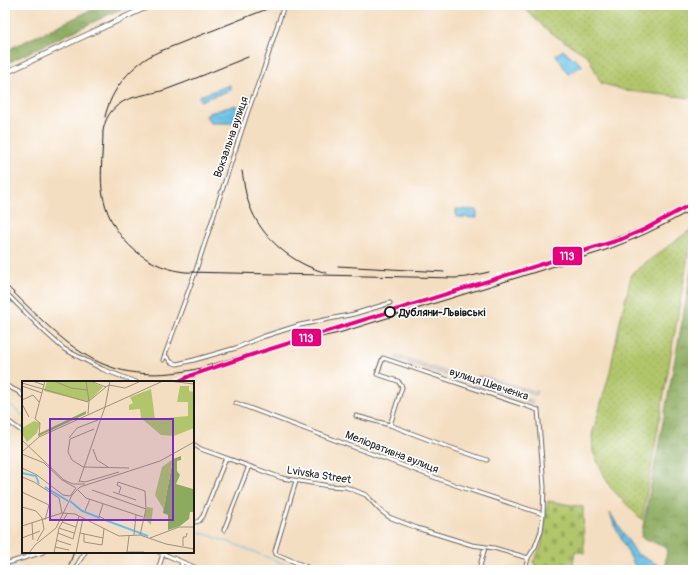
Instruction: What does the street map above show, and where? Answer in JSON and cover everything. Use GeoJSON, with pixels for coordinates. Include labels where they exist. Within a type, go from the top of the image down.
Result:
{"type":"FeatureCollection","features":[{"type":"Feature","properties":{"kind":"highway"},"geometry":{"type":"LineString","coordinates":[[5,74],[151,5]]}},
{"type":"Feature","properties":{"kind":"street","name":"Вокзальна вулиця"},"geometry":{"type":"LineString","coordinates":[[163,360],[194,275],[284,5]]}},
{"type":"Feature","properties":{"kind":"street"},"geometry":{"type":"LineString","coordinates":[[5,292],[64,349],[102,369],[133,381]]}},
{"type":"Feature","properties":{"kind":"street"},"geometry":{"type":"LineString","coordinates":[[165,355],[171,362],[177,364],[236,348],[262,337],[300,325],[354,314],[390,303]]}},
{"type":"Feature","properties":{"kind":"street","name":"вулиця Шевченка"},"geometry":{"type":"LineString","coordinates":[[390,425],[400,398],[402,387],[398,381],[377,374],[382,358],[538,410],[544,487],[544,514],[535,547],[528,558],[525,570]]}},
{"type":"Feature","properties":{"kind":"street"},"geometry":{"type":"LineString","coordinates":[[5,385],[22,395]]}},
{"type":"Feature","properties":{"kind":"street","name":"Меліоративна вулиця"},"geometry":{"type":"LineString","coordinates":[[236,403],[455,485],[544,514]]}},
{"type":"Feature","properties":{"kind":"street"},"geometry":{"type":"LineString","coordinates":[[356,416],[390,425],[487,460]]}},
{"type":"Feature","properties":{"kind":"street"},"geometry":{"type":"LineString","coordinates":[[5,419],[22,431]]}},
{"type":"Feature","properties":{"kind":"street","name":"Lvivska Street"},"geometry":{"type":"LineString","coordinates":[[194,445],[201,449],[276,477],[330,486],[346,486],[366,496],[380,510],[399,521],[472,545],[494,548],[528,558]]}},
{"type":"Feature","properties":{"kind":"street"},"geometry":{"type":"LineString","coordinates":[[196,522],[199,521],[202,516],[226,458]]}},
{"type":"Feature","properties":{"kind":"street"},"geometry":{"type":"LineString","coordinates":[[224,530],[249,466]]}},
{"type":"Feature","properties":{"kind":"street"},"geometry":{"type":"LineString","coordinates":[[296,481],[275,551],[276,554],[307,568]]}},
{"type":"Feature","properties":{"kind":"street"},"geometry":{"type":"LineString","coordinates":[[478,570],[486,547]]}},
{"type":"Feature","properties":{"kind":"street"},"geometry":{"type":"LineString","coordinates":[[5,564],[40,553]]}},
{"type":"Feature","properties":{"kind":"street"},"geometry":{"type":"LineString","coordinates":[[74,570],[84,553]]}},
{"type":"Feature","properties":{"kind":"street"},"geometry":{"type":"LineString","coordinates":[[158,570],[161,553],[201,570]]}},
{"type":"Feature","properties":{"kind":"street"},"geometry":{"type":"LineString","coordinates":[[180,570],[182,562]]}},
{"type":"Feature","properties":{"kind":"shaded area"},"geometry":{"type":"Polygon","coordinates":[[[396,354],[534,400],[532,405],[394,359],[396,354]]]}},
{"type":"Feature","properties":{"kind":"shaded area"},"geometry":{"type":"Polygon","coordinates":[[[478,374],[538,391],[536,396],[477,379],[478,374]]]}},
{"type":"Feature","properties":{"kind":"green space"},"geometry":{"type":"Polygon","coordinates":[[[102,5],[129,5],[5,64],[5,51],[102,5]]]}},
{"type":"Feature","properties":{"kind":"green space"},"geometry":{"type":"Polygon","coordinates":[[[521,5],[693,5],[693,98],[627,91],[601,83],[588,56],[548,31],[521,5]]]}},
{"type":"Feature","properties":{"kind":"green space"},"geometry":{"type":"Polygon","coordinates":[[[693,228],[642,520],[610,487],[593,452],[592,435],[610,372],[620,321],[632,273],[693,228]]]}},
{"type":"Feature","properties":{"kind":"green space"},"geometry":{"type":"Polygon","coordinates":[[[693,257],[693,570],[665,570],[667,548],[641,537],[688,291],[693,257]]]}},
{"type":"Feature","properties":{"kind":"green space"},"geometry":{"type":"Polygon","coordinates":[[[548,501],[583,507],[584,553],[575,551],[572,570],[539,570],[533,562],[541,547],[548,501]]]}},
{"type":"Feature","properties":{"kind":"water"},"geometry":{"type":"Polygon","coordinates":[[[563,50],[582,66],[568,74],[556,55],[563,50]]]}},
{"type":"Feature","properties":{"kind":"water"},"geometry":{"type":"Polygon","coordinates":[[[230,85],[231,90],[200,101],[199,96],[230,85]]]}},
{"type":"Feature","properties":{"kind":"water"},"geometry":{"type":"Polygon","coordinates":[[[236,105],[239,109],[233,123],[211,123],[206,116],[209,113],[236,105]]]}},
{"type":"Feature","properties":{"kind":"water"},"geometry":{"type":"Polygon","coordinates":[[[456,209],[477,210],[477,218],[456,217],[456,209]]]}},
{"type":"Feature","properties":{"kind":"water"},"geometry":{"type":"Polygon","coordinates":[[[610,513],[637,554],[664,568],[663,570],[637,570],[614,525],[610,513]]]}},
{"type":"Feature","properties":{"kind":"waterway"},"geometry":{"type":"LineString","coordinates":[[5,400],[22,415]]}},
{"type":"Feature","properties":{"kind":"waterway"},"geometry":{"type":"LineString","coordinates":[[194,530],[229,542],[299,570]]}},
{"type":"Feature","properties":{"kind":"railway"},"geometry":{"type":"LineString","coordinates":[[105,117],[112,97],[118,87],[131,70],[140,63],[158,52],[267,9]]}},
{"type":"Feature","properties":{"kind":"railway"},"geometry":{"type":"LineString","coordinates":[[248,57],[165,90],[129,99],[118,105],[108,116],[103,131],[101,168],[102,190],[111,221],[130,246],[141,255],[155,263],[169,269],[185,272],[455,278],[489,272]]}},
{"type":"Feature","properties":{"kind":"railway"},"geometry":{"type":"LineString","coordinates":[[242,171],[249,204],[261,228],[279,248],[290,256],[314,269],[327,273]]}},
{"type":"Feature","properties":{"kind":"railway"},"geometry":{"type":"LineString","coordinates":[[5,284],[48,326],[68,343],[89,357],[111,367],[135,373],[164,374],[197,369],[597,245],[643,227],[693,200]]}},
{"type":"Feature","properties":{"kind":"railway"},"geometry":{"type":"LineString","coordinates":[[302,341],[339,333],[600,252],[648,233],[693,209]]}},
{"type":"Feature","properties":{"kind":"railway"},"geometry":{"type":"LineString","coordinates":[[338,266],[444,272]]}},
{"type":"Feature","properties":{"kind":"railway"},"geometry":{"type":"LineString","coordinates":[[185,381],[210,371]]}},
{"type":"Feature","properties":{"kind":"railway"},"geometry":{"type":"LineString","coordinates":[[67,570],[74,553]]}},
{"type":"Feature","properties":{"kind":"transit line","name":"113"},"geometry":{"type":"LineString","coordinates":[[179,381],[192,375],[248,356],[622,239],[645,229],[693,203]]}},
{"type":"Feature","properties":{"kind":"place","name":"Дубляни-Львівські"},"geometry":{"type":"Point","coordinates":[390,312]}}]}
